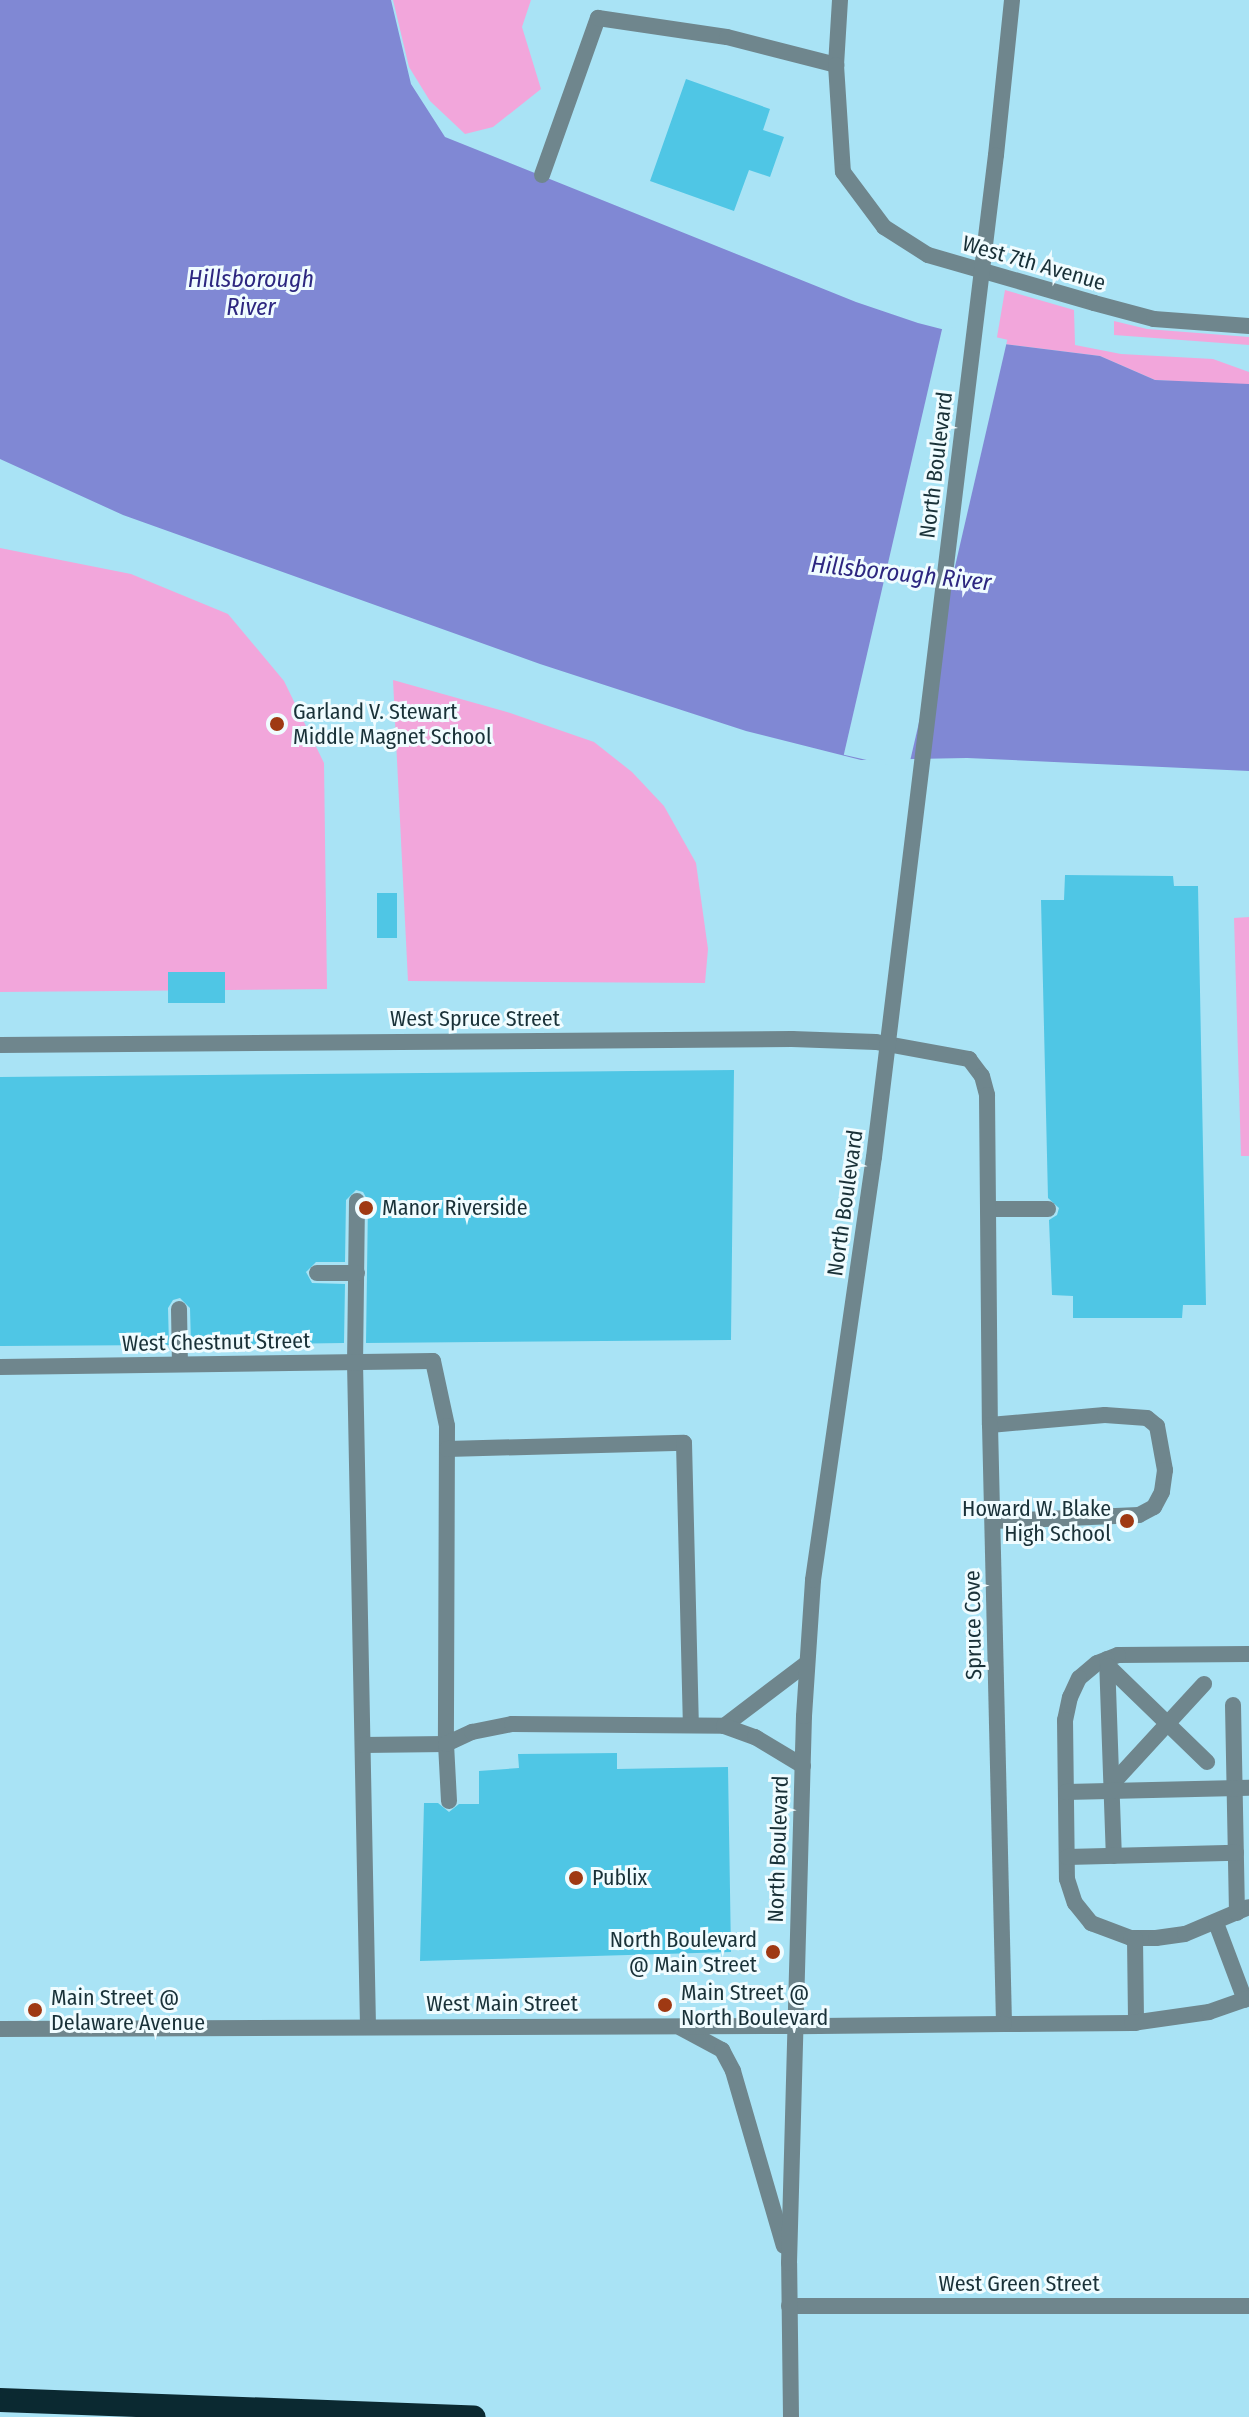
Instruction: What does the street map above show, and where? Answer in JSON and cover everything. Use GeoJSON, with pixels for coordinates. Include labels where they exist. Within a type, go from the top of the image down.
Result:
{"type":"FeatureCollection","features":[{"type":"Feature","properties":{"kind":"highway"},"geometry":{"type":"LineString","coordinates":[[0,2400],[474,2417]]}},
{"type":"Feature","properties":{"kind":"street"},"geometry":{"type":"LineString","coordinates":[[542,175],[598,18],[727,37],[836,65],[840,0]]}},
{"type":"Feature","properties":{"kind":"street","name":"North Boulevard"},"geometry":{"type":"LineString","coordinates":[[791,2417],[789,2263],[803,1766],[816,1554],[874,1157],[996,155],[1012,0]]}},
{"type":"Feature","properties":{"kind":"street","name":"West 7th Avenue"},"geometry":{"type":"LineString","coordinates":[[836,65],[843,172],[884,227],[928,255],[1154,319],[1249,326]]}},
{"type":"Feature","properties":{"kind":"street","name":"West Spruce Street"},"geometry":{"type":"LineString","coordinates":[[0,1045],[792,1039],[876,1042],[949,1053]]}},
{"type":"Feature","properties":{"kind":"street","name":"Spruce Cove"},"geometry":{"type":"LineString","coordinates":[[949,1053],[969,1059],[982,1076],[987,1095],[990,1425],[1004,2024]]}},
{"type":"Feature","properties":{"kind":"street"},"geometry":{"type":"LineString","coordinates":[[357,1201],[355,1362],[368,2026]]}},
{"type":"Feature","properties":{"kind":"street"},"geometry":{"type":"LineString","coordinates":[[988,1209],[1048,1209]]}},
{"type":"Feature","properties":{"kind":"street"},"geometry":{"type":"LineString","coordinates":[[317,1273],[357,1273]]}},
{"type":"Feature","properties":{"kind":"street"},"geometry":{"type":"LineString","coordinates":[[179,1309],[180,1364]]}},
{"type":"Feature","properties":{"kind":"street","name":"West Chestnut Street"},"geometry":{"type":"LineString","coordinates":[[0,1367],[433,1361],[447,1426],[447,1449]]}},
{"type":"Feature","properties":{"kind":"street"},"geometry":{"type":"LineString","coordinates":[[990,1425],[1105,1415],[1147,1418],[1157,1426],[1165,1470],[1162,1492],[1154,1507],[1139,1515],[993,1521]]}},
{"type":"Feature","properties":{"kind":"street"},"geometry":{"type":"LineString","coordinates":[[449,1801],[446,1744],[447,1449],[684,1443],[691,1724]]}},
{"type":"Feature","properties":{"kind":"street"},"geometry":{"type":"LineString","coordinates":[[1233,1705],[1242,1788],[1236,1853],[1243,1910],[1185,1934],[1135,1938],[1110,1933],[1091,1923],[1075,1903],[1067,1879],[1065,1720],[1070,1697],[1079,1678],[1097,1663],[1108,1663],[1118,1655],[1249,1654]]}},
{"type":"Feature","properties":{"kind":"street"},"geometry":{"type":"LineString","coordinates":[[724,1726],[807,1663]]}},
{"type":"Feature","properties":{"kind":"street"},"geometry":{"type":"LineString","coordinates":[[1108,1663],[1207,1762]]}},
{"type":"Feature","properties":{"kind":"street"},"geometry":{"type":"LineString","coordinates":[[1108,1663],[1114,1856]]}},
{"type":"Feature","properties":{"kind":"street"},"geometry":{"type":"LineString","coordinates":[[1112,1788],[1204,1684]]}},
{"type":"Feature","properties":{"kind":"street"},"geometry":{"type":"LineString","coordinates":[[363,1745],[446,1744],[472,1732],[512,1724],[691,1724],[724,1726],[755,1737],[803,1766]]}},
{"type":"Feature","properties":{"kind":"street"},"geometry":{"type":"LineString","coordinates":[[1066,1792],[1112,1788],[1242,1788]]}},
{"type":"Feature","properties":{"kind":"street"},"geometry":{"type":"LineString","coordinates":[[1067,1857],[1236,1853]]}},
{"type":"Feature","properties":{"kind":"street"},"geometry":{"type":"LineString","coordinates":[[1216,1923],[1247,1999]]}},
{"type":"Feature","properties":{"kind":"street"},"geometry":{"type":"LineString","coordinates":[[1135,1938],[1136,2023]]}},
{"type":"Feature","properties":{"kind":"street","name":"West Main Street"},"geometry":{"type":"LineString","coordinates":[[0,2029],[1136,2023],[1209,2012],[1247,1999]]}},
{"type":"Feature","properties":{"kind":"street"},"geometry":{"type":"LineString","coordinates":[[672,2025],[699,2035],[722,2050],[733,2071],[789,2263]]}},
{"type":"Feature","properties":{"kind":"street","name":"West Green Street"},"geometry":{"type":"LineString","coordinates":[[789,2306],[1249,2306]]}},
{"type":"Feature","properties":{"kind":"shaded area"},"geometry":{"type":"Polygon","coordinates":[[[393,0],[531,0],[522,27],[541,89],[493,127],[465,134],[430,101],[409,67],[393,0]]]}},
{"type":"Feature","properties":{"kind":"shaded area"},"geometry":{"type":"Polygon","coordinates":[[[1005,290],[1074,310],[1075,345],[1121,354],[1213,359],[1249,372],[1249,385],[1155,380],[1100,356],[996,343],[1005,290]]]}},
{"type":"Feature","properties":{"kind":"shaded area"},"geometry":{"type":"Polygon","coordinates":[[[1114,321],[1147,329],[1249,337],[1249,345],[1114,335],[1114,321]]]}},
{"type":"Feature","properties":{"kind":"shaded area"},"geometry":{"type":"Polygon","coordinates":[[[0,548],[131,574],[228,614],[284,681],[324,763],[327,989],[0,992],[0,548]]]}},
{"type":"Feature","properties":{"kind":"shaded area"},"geometry":{"type":"Polygon","coordinates":[[[393,680],[507,712],[594,742],[632,772],[664,806],[696,863],[708,949],[705,983],[408,981],[393,680]]]}},
{"type":"Feature","properties":{"kind":"shaded area"},"geometry":{"type":"Polygon","coordinates":[[[1249,917],[1249,1156],[1241,1156],[1234,918],[1249,917]]]}},
{"type":"Feature","properties":{"kind":"water","name":"Hillsborough River"},"geometry":{"type":"Polygon","coordinates":[[[0,0],[391,0],[411,84],[445,137],[856,302],[918,323],[996,343],[1100,356],[1155,380],[1249,384],[1249,771],[967,758],[861,760],[746,731],[540,664],[123,515],[0,459],[0,0]]]}},
{"type":"Feature","properties":{"kind":"pier"},"geometry":{"type":"Polygon","coordinates":[[[943,325],[1007,340],[908,770],[844,755],[943,325]]]}},
{"type":"Feature","properties":{"kind":"building"},"geometry":{"type":"Polygon","coordinates":[[[686,79],[770,109],[763,130],[784,137],[770,177],[749,170],[734,211],[650,181],[686,79]]]}},
{"type":"Feature","properties":{"kind":"building"},"geometry":{"type":"Polygon","coordinates":[[[1065,875],[1173,876],[1174,886],[1198,886],[1206,1305],[1183,1305],[1182,1318],[1073,1318],[1073,1296],[1052,1295],[1049,1220],[1057,1215],[1059,1208],[1048,1198],[1041,900],[1064,900],[1065,875]]]}},
{"type":"Feature","properties":{"kind":"building"},"geometry":{"type":"Polygon","coordinates":[[[377,893],[397,893],[397,938],[377,938],[377,893]]]}},
{"type":"Feature","properties":{"kind":"building"},"geometry":{"type":"Polygon","coordinates":[[[168,972],[225,972],[225,1003],[168,1003],[168,972]]]}},
{"type":"Feature","properties":{"kind":"building","name":"Manor Riverside"},"geometry":{"type":"Polygon","coordinates":[[[734,1070],[731,1340],[366,1343],[368,1201],[363,1192],[356,1190],[346,1200],[345,1262],[316,1262],[306,1272],[312,1283],[345,1284],[344,1343],[191,1345],[190,1308],[180,1298],[173,1300],[168,1308],[169,1345],[0,1346],[0,1077],[734,1070]]]}},
{"type":"Feature","properties":{"kind":"building","name":"Publix"},"geometry":{"type":"Polygon","coordinates":[[[617,1753],[617,1769],[728,1767],[731,1952],[420,1961],[424,1803],[438,1803],[449,1812],[459,1804],[479,1804],[479,1771],[519,1768],[518,1754],[617,1753]]]}},
{"type":"Feature","properties":{"kind":"place","name":"Garland V. Stewart Middle Magnet School"},"geometry":{"type":"Point","coordinates":[277,724]}},
{"type":"Feature","properties":{"kind":"place","name":"Manor Riverside"},"geometry":{"type":"Point","coordinates":[366,1208]}},
{"type":"Feature","properties":{"kind":"place","name":"Howard W. Blake High School"},"geometry":{"type":"Point","coordinates":[1127,1521]}},
{"type":"Feature","properties":{"kind":"place","name":"Publix"},"geometry":{"type":"Point","coordinates":[576,1878]}},
{"type":"Feature","properties":{"kind":"place","name":"North Boulevard @ Main Street"},"geometry":{"type":"Point","coordinates":[773,1952]}},
{"type":"Feature","properties":{"kind":"place","name":"Main Street @ North Boulevard"},"geometry":{"type":"Point","coordinates":[665,2005]}},
{"type":"Feature","properties":{"kind":"place","name":"Main Street @ Delaware Avenue"},"geometry":{"type":"Point","coordinates":[35,2010]}}]}
